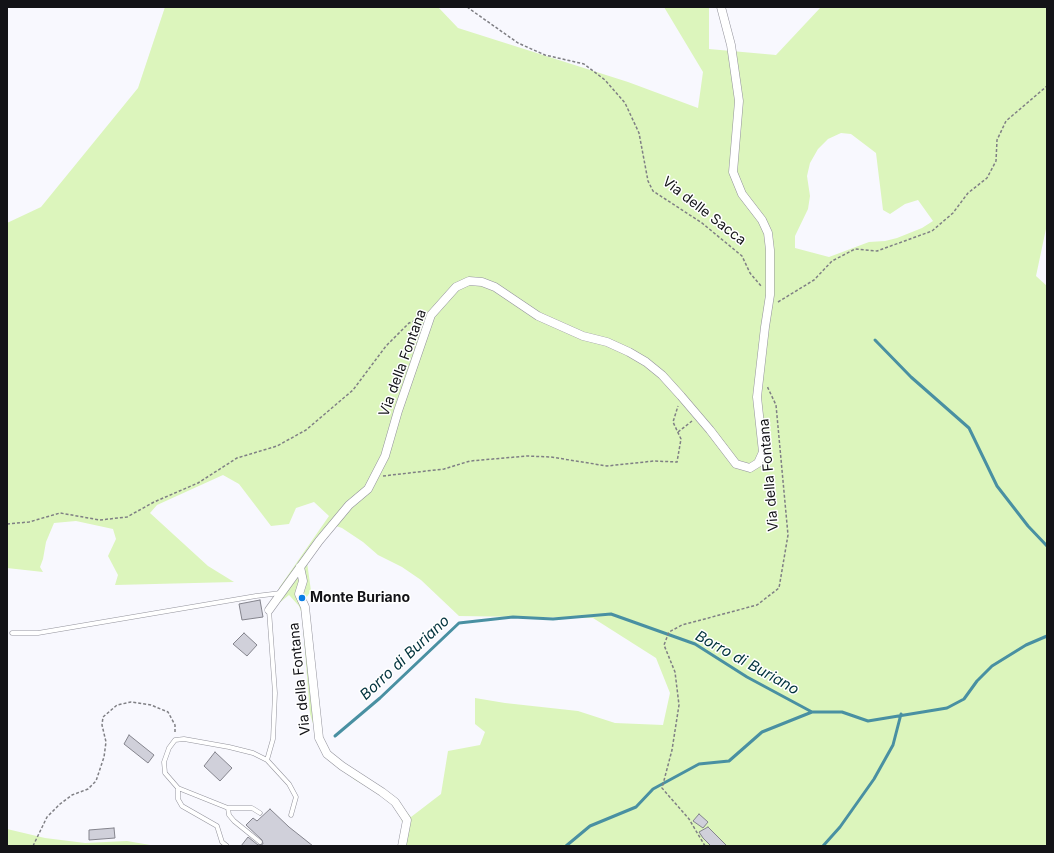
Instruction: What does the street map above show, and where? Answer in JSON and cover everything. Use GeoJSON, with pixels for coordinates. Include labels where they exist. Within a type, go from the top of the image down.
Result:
{"type":"FeatureCollection","features":[{"type":"Feature","properties":{"kind":"street","name":"Via delle Sacca"},"geometry":{"type":"LineString","coordinates":[[721,7],[731,45],[739,101],[733,172],[742,194],[762,220],[768,233],[770,295]]}},
{"type":"Feature","properties":{"kind":"street","name":"Via della Fontana"},"geometry":{"type":"LineString","coordinates":[[402,846],[407,820],[395,802],[327,754],[318,738],[305,607],[299,594],[303,581],[300,567],[348,505],[368,489],[375,476],[385,456],[398,411],[431,315],[456,287],[469,281],[482,282],[495,287],[538,316],[556,325],[629,352],[646,362],[662,375],[681,396],[736,464],[750,468],[758,463],[763,452],[758,397],[765,327],[770,295]]}},
{"type":"Feature","properties":{"kind":"street"},"geometry":{"type":"LineString","coordinates":[[269,610],[300,567]]}},
{"type":"Feature","properties":{"kind":"street"},"geometry":{"type":"LineString","coordinates":[[288,585],[299,594]]}},
{"type":"Feature","properties":{"kind":"lane"},"geometry":{"type":"LineString","coordinates":[[12,633],[38,633],[256,596],[282,593]]}},
{"type":"Feature","properties":{"kind":"lane"},"geometry":{"type":"LineString","coordinates":[[267,760],[274,739],[275,693],[269,610]]}},
{"type":"Feature","properties":{"kind":"lane"},"geometry":{"type":"LineString","coordinates":[[260,813],[252,808],[228,808],[178,788],[165,773],[164,762],[169,748],[175,740],[184,739],[229,747],[253,753],[267,760],[289,784],[296,797],[291,815]]}},
{"type":"Feature","properties":{"kind":"lane"},"geometry":{"type":"LineString","coordinates":[[178,788],[178,799],[182,806],[217,826],[222,842],[227,846]]}},
{"type":"Feature","properties":{"kind":"lane"},"geometry":{"type":"LineString","coordinates":[[228,808],[229,815],[234,821],[260,842]]}},
{"type":"Feature","properties":{"kind":"path","name":"Via delle Sacca"},"geometry":{"type":"LineString","coordinates":[[467,7],[518,43],[545,55],[584,64],[605,80],[625,103],[639,133],[648,181],[654,191],[702,223],[742,256],[758,284],[770,295]]}},
{"type":"Feature","properties":{"kind":"path"},"geometry":{"type":"LineString","coordinates":[[769,309],[785,296],[814,280],[832,261],[855,249],[877,251],[932,231],[953,213],[968,193],[987,178],[996,161],[997,140],[1006,121],[1047,86]]}},
{"type":"Feature","properties":{"kind":"path"},"geometry":{"type":"LineString","coordinates":[[7,524],[29,522],[60,513],[100,520],[127,517],[154,502],[198,483],[237,458],[277,446],[306,430],[352,390],[386,346],[409,323],[431,315]]}},
{"type":"Feature","properties":{"kind":"path","name":"Via della Fontana"},"geometry":{"type":"LineString","coordinates":[[705,846],[689,819],[662,788],[672,750],[679,705],[675,672],[664,645],[669,632],[682,625],[757,605],[779,588],[788,535],[776,406],[766,384]]}},
{"type":"Feature","properties":{"kind":"path"},"geometry":{"type":"LineString","coordinates":[[375,476],[437,470],[470,461],[527,456],[551,457],[607,466],[654,462],[678,462],[681,439],[673,422],[681,396]]}},
{"type":"Feature","properties":{"kind":"path"},"geometry":{"type":"LineString","coordinates":[[678,432],[698,416]]}},
{"type":"Feature","properties":{"kind":"path"},"geometry":{"type":"LineString","coordinates":[[33,846],[47,817],[72,796],[88,789],[96,781],[104,757],[106,742],[102,726],[103,716],[117,706],[131,702],[151,705],[168,712],[175,725],[175,740]]}},
{"type":"Feature","properties":{"kind":"green space"},"geometry":{"type":"Polygon","coordinates":[[[165,7],[438,7],[458,28],[628,82],[698,108],[703,72],[664,7],[709,7],[709,49],[776,55],[821,7],[1047,7],[1047,224],[1036,276],[1047,286],[1047,846],[398,846],[403,828],[401,817],[394,806],[381,794],[355,780],[333,762],[319,742],[310,714],[302,614],[299,606],[289,595],[278,604],[279,588],[329,516],[314,502],[296,508],[289,524],[271,526],[239,484],[223,475],[157,505],[150,513],[208,566],[234,582],[115,585],[118,575],[108,556],[116,539],[113,529],[76,521],[54,523],[46,542],[40,567],[43,572],[7,568],[7,223],[41,207],[138,88],[165,7]],[[841,133],[828,139],[818,149],[810,163],[807,176],[810,196],[808,209],[795,236],[795,248],[829,257],[869,242],[885,241],[897,238],[922,228],[933,221],[918,200],[905,204],[890,214],[883,210],[876,153],[851,134],[841,133]],[[336,526],[307,562],[311,591],[306,598],[320,733],[330,754],[392,795],[411,817],[441,794],[448,751],[480,745],[485,732],[475,724],[475,698],[505,703],[578,711],[615,723],[663,725],[670,693],[656,658],[593,618],[459,616],[421,580],[402,567],[378,555],[363,542],[342,528],[336,526]]]}},
{"type":"Feature","properties":{"kind":"green space"},"geometry":{"type":"Polygon","coordinates":[[[7,829],[45,838],[85,843],[127,841],[156,846],[7,846],[7,829]]]}},
{"type":"Feature","properties":{"kind":"building"},"geometry":{"type":"Polygon","coordinates":[[[260,600],[263,617],[242,620],[239,604],[260,600]]]}},
{"type":"Feature","properties":{"kind":"building"},"geometry":{"type":"Polygon","coordinates":[[[244,633],[257,645],[247,656],[233,644],[244,633]]]}},
{"type":"Feature","properties":{"kind":"building"},"geometry":{"type":"Polygon","coordinates":[[[129,735],[154,755],[148,763],[124,744],[129,735]]]}},
{"type":"Feature","properties":{"kind":"building"},"geometry":{"type":"Polygon","coordinates":[[[215,752],[232,768],[220,781],[204,766],[215,752]]]}},
{"type":"Feature","properties":{"kind":"building"},"geometry":{"type":"Polygon","coordinates":[[[270,809],[289,827],[313,846],[241,846],[248,837],[258,845],[263,844],[262,840],[246,825],[253,818],[257,821],[270,809]]]}},
{"type":"Feature","properties":{"kind":"building"},"geometry":{"type":"Polygon","coordinates":[[[699,814],[708,822],[703,828],[693,821],[699,814]]]}},
{"type":"Feature","properties":{"kind":"building"},"geometry":{"type":"Polygon","coordinates":[[[708,827],[727,846],[711,846],[703,838],[699,832],[708,827]]]}},
{"type":"Feature","properties":{"kind":"building"},"geometry":{"type":"Polygon","coordinates":[[[114,828],[115,838],[89,840],[89,830],[114,828]]]}},
{"type":"Feature","properties":{"kind":"waterway"},"geometry":{"type":"LineString","coordinates":[[875,340],[911,377],[969,428],[997,486],[1028,526],[1047,546]]}},
{"type":"Feature","properties":{"kind":"waterway","name":"Borro di Buriano"},"geometry":{"type":"LineString","coordinates":[[335,736],[380,698],[459,623],[513,617],[553,619],[611,614],[695,644],[747,677],[812,712],[842,712],[868,721],[947,708],[964,699],[977,681],[992,666],[1026,645],[1047,636]]}},
{"type":"Feature","properties":{"kind":"waterway"},"geometry":{"type":"LineString","coordinates":[[566,846],[590,826],[636,807],[653,789],[699,764],[729,761],[762,732],[812,712]]}},
{"type":"Feature","properties":{"kind":"waterway"},"geometry":{"type":"LineString","coordinates":[[823,846],[840,827],[874,779],[893,745],[901,714]]}},
{"type":"Feature","properties":{"kind":"place","name":"Monte Buriano"},"geometry":{"type":"Point","coordinates":[302,598]}}]}
